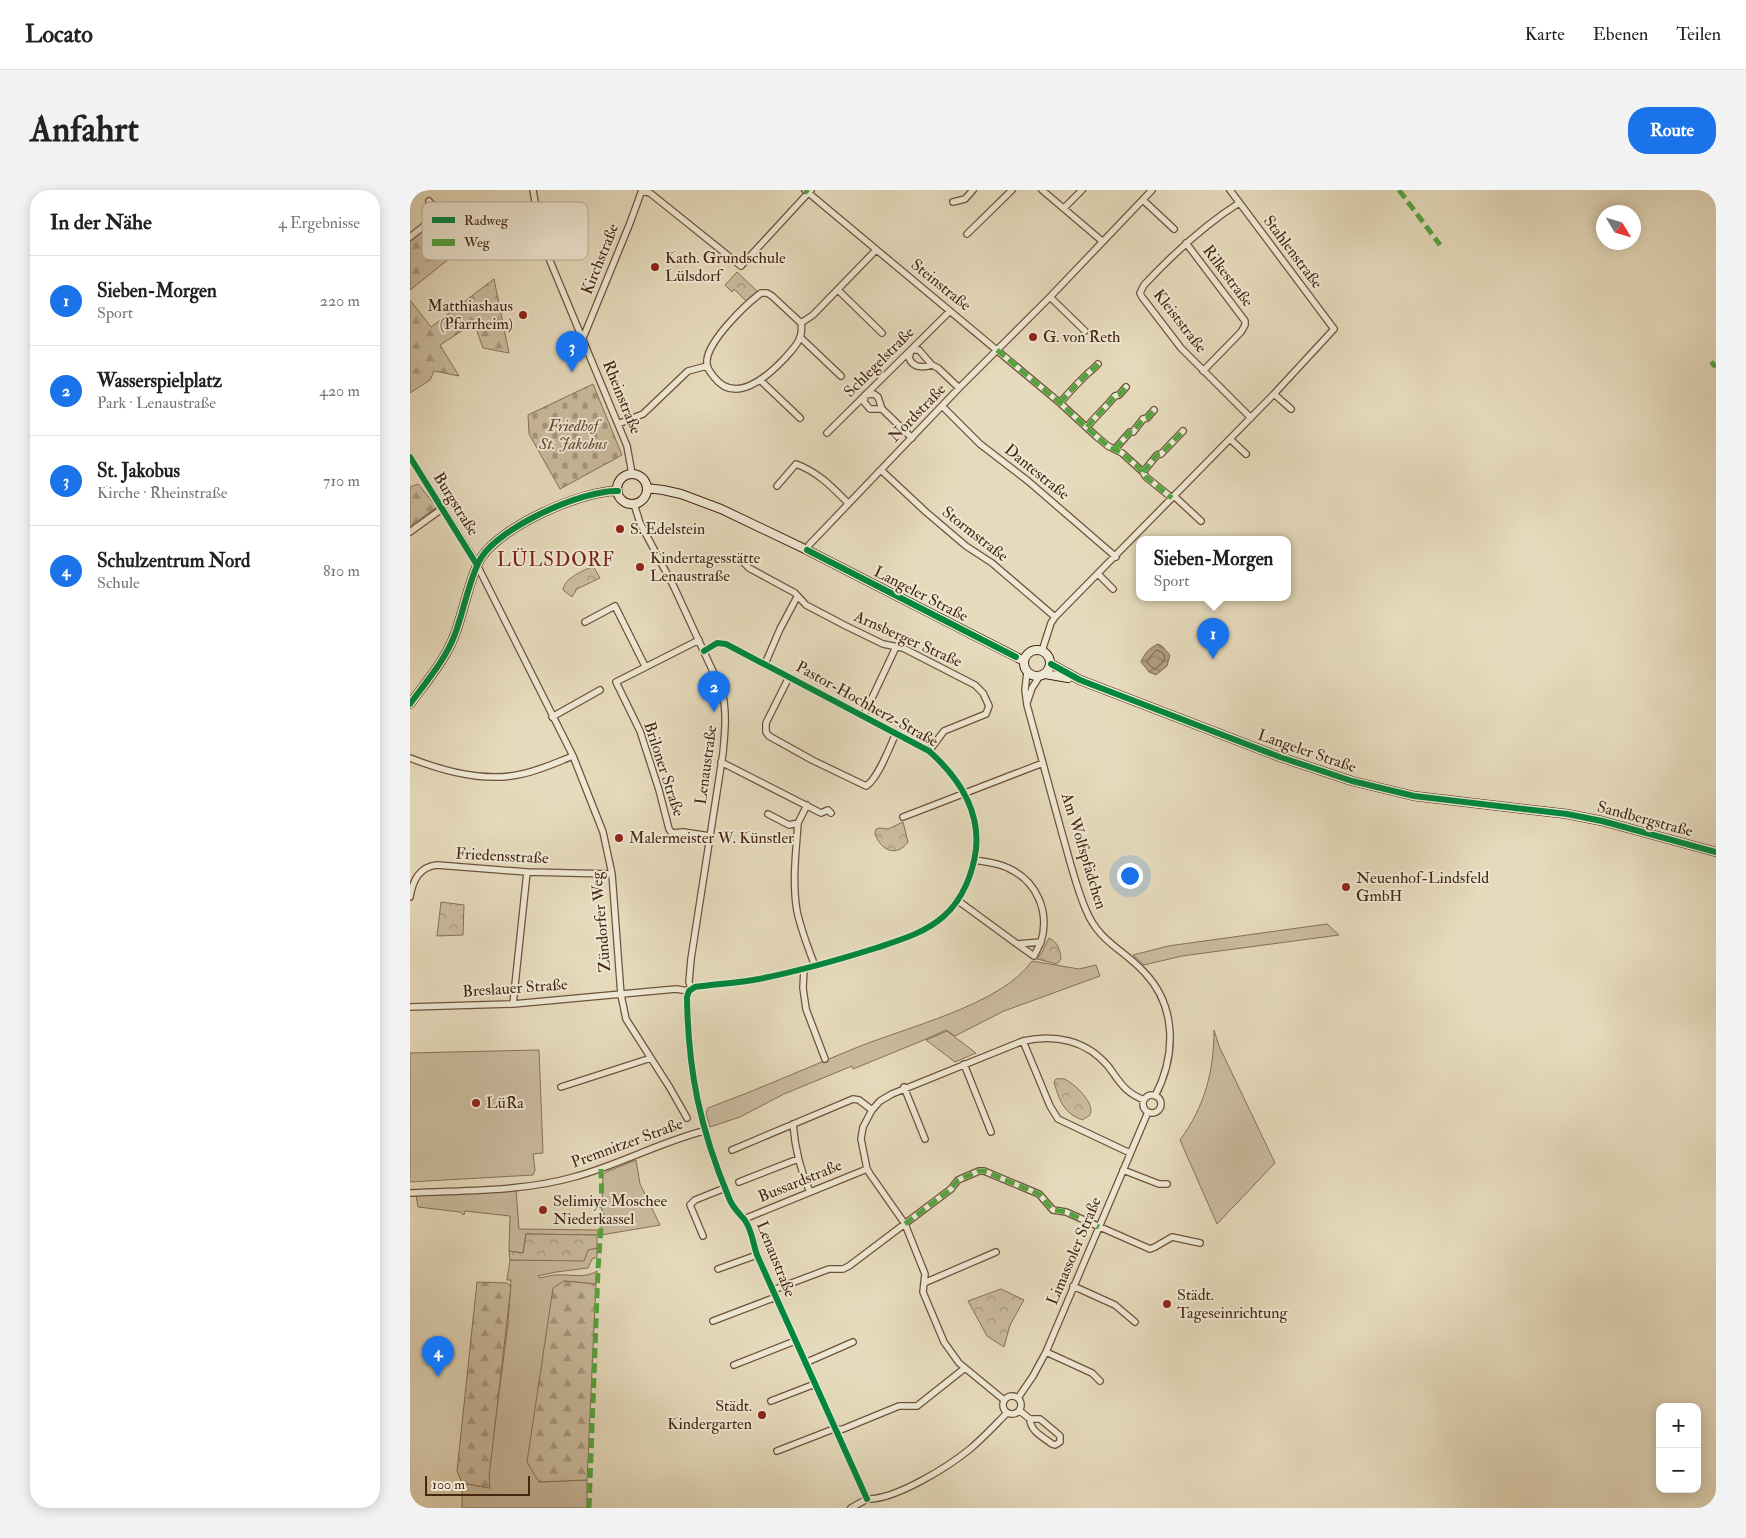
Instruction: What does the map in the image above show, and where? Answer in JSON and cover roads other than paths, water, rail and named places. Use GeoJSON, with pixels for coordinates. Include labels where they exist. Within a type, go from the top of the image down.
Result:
{"type":"FeatureCollection","features":[{"type":"Feature","properties":{"kind":"street","name":"Kirchstraße"},"geometry":{"type":"LineString","coordinates":[[583,338],[627,232],[642,190]]}},
{"type":"Feature","properties":{"kind":"street"},"geometry":{"type":"LineString","coordinates":[[642,190],[650,193],[741,266],[808,191]]}},
{"type":"Feature","properties":{"kind":"street"},"geometry":{"type":"LineString","coordinates":[[953,202],[965,199],[973,190]]}},
{"type":"Feature","properties":{"kind":"street"},"geometry":{"type":"LineString","coordinates":[[967,234],[1012,190]]}},
{"type":"Feature","properties":{"kind":"street"},"geometry":{"type":"LineString","coordinates":[[1042,190],[1102,241]]}},
{"type":"Feature","properties":{"kind":"street"},"geometry":{"type":"LineString","coordinates":[[1064,208],[1082,190]]}},
{"type":"Feature","properties":{"kind":"street","name":"Nordstraße"},"geometry":{"type":"LineString","coordinates":[[807,550],[848,503],[1152,190]]}},
{"type":"Feature","properties":{"kind":"street","name":"Stahlenstraße"},"geometry":{"type":"LineString","coordinates":[[1230,190],[1334,329],[1274,394]]}},
{"type":"Feature","properties":{"kind":"street","name":"Steinstraße"},"geometry":{"type":"LineString","coordinates":[[808,191],[876,250],[1060,402],[1108,446],[1115,449],[1201,522]]}},
{"type":"Feature","properties":{"kind":"street"},"geometry":{"type":"LineString","coordinates":[[1142,200],[1174,230]]}},
{"type":"Feature","properties":{"kind":"street","name":"Kleiststraße"},"geometry":{"type":"LineString","coordinates":[[1239,203],[1222,213],[1186,243],[1144,285],[1140,293],[1171,336],[1203,371],[1251,418]]}},
{"type":"Feature","properties":{"kind":"street"},"geometry":{"type":"LineString","coordinates":[[410,237],[422,227]]}},
{"type":"Feature","properties":{"kind":"street","name":"Rilkestraße"},"geometry":{"type":"LineString","coordinates":[[1186,243],[1245,321],[1241,332],[1203,371]]}},
{"type":"Feature","properties":{"kind":"street"},"geometry":{"type":"LineString","coordinates":[[801,323],[814,315],[876,250]]}},
{"type":"Feature","properties":{"kind":"street","name":"Rheinstraße"},"geometry":{"type":"LineString","coordinates":[[550,260],[627,446],[632,474]]}},
{"type":"Feature","properties":{"kind":"street"},"geometry":{"type":"LineString","coordinates":[[838,290],[882,333]]}},
{"type":"Feature","properties":{"kind":"street"},"geometry":{"type":"LineString","coordinates":[[767,293],[772,296],[801,323],[801,338],[781,363],[760,380],[742,389],[732,389],[724,386],[717,381],[707,366],[708,352],[716,338],[761,294],[767,293]]}},
{"type":"Feature","properties":{"kind":"street"},"geometry":{"type":"LineString","coordinates":[[1050,297],[1085,330]]}},
{"type":"Feature","properties":{"kind":"street","name":"Schlegelstraße"},"geometry":{"type":"LineString","coordinates":[[827,433],[950,311]]}},
{"type":"Feature","properties":{"kind":"street"},"geometry":{"type":"LineString","coordinates":[[801,338],[841,376]]}},
{"type":"Feature","properties":{"kind":"street"},"geometry":{"type":"LineString","coordinates":[[932,365],[915,366],[909,358],[911,350],[919,350],[932,365],[938,368],[959,388]]}},
{"type":"Feature","properties":{"kind":"street"},"geometry":{"type":"LineString","coordinates":[[1060,402],[1098,364]]}},
{"type":"Feature","properties":{"kind":"street"},"geometry":{"type":"LineString","coordinates":[[618,424],[642,414],[688,371],[707,366]]}},
{"type":"Feature","properties":{"kind":"street"},"geometry":{"type":"LineString","coordinates":[[760,380],[800,418]]}},
{"type":"Feature","properties":{"kind":"street"},"geometry":{"type":"LineString","coordinates":[[1086,427],[1126,387]]}},
{"type":"Feature","properties":{"kind":"street"},"geometry":{"type":"LineString","coordinates":[[882,409],[870,409],[864,402],[865,395],[874,394],[878,398],[882,409],[912,438]]}},
{"type":"Feature","properties":{"kind":"street"},"geometry":{"type":"LineString","coordinates":[[1042,651],[1051,623],[1055,617],[1274,394],[1291,409]]}},
{"type":"Feature","properties":{"kind":"street","name":"Dantestraße"},"geometry":{"type":"LineString","coordinates":[[942,406],[980,444],[1028,481],[1116,557]]}},
{"type":"Feature","properties":{"kind":"street"},"geometry":{"type":"LineString","coordinates":[[1115,449],[1154,410]]}},
{"type":"Feature","properties":{"kind":"street"},"geometry":{"type":"LineString","coordinates":[[1143,472],[1157,455],[1161,454],[1184,431]]}},
{"type":"Feature","properties":{"kind":"street"},"geometry":{"type":"LineString","coordinates":[[1230,439],[1246,454]]}},
{"type":"Feature","properties":{"kind":"street","name":"Burgstraße"},"geometry":{"type":"LineString","coordinates":[[410,457],[477,565]]}},
{"type":"Feature","properties":{"kind":"street"},"geometry":{"type":"LineString","coordinates":[[777,486],[796,464],[806,467],[822,477],[848,503]]}},
{"type":"Feature","properties":{"kind":"street","name":"Stormstraße"},"geometry":{"type":"LineString","coordinates":[[881,470],[966,546],[992,563],[1055,617]]}},
{"type":"Feature","properties":{"kind":"street"},"geometry":{"type":"LineString","coordinates":[[632,474],[641,476],[647,488],[645,497],[634,504],[625,502],[618,491],[621,480],[632,474]]}},
{"type":"Feature","properties":{"kind":"street","name":"Langeler Straße"},"geometry":{"type":"LineString","coordinates":[[647,488],[681,494],[721,509],[807,550],[1024,661]]}},
{"type":"Feature","properties":{"kind":"street"},"geometry":{"type":"LineString","coordinates":[[410,704],[453,639],[477,565],[493,544],[521,524],[572,501],[598,493],[618,491]]}},
{"type":"Feature","properties":{"kind":"street","name":"Lenaustraße"},"geometry":{"type":"LineString","coordinates":[[634,504],[640,523],[699,640],[725,700],[726,725],[722,762],[689,982],[688,1037],[692,1075],[704,1131],[734,1209],[744,1220],[752,1236],[757,1255],[867,1499]]}},
{"type":"Feature","properties":{"kind":"street","name":"Burgstraße"},"geometry":{"type":"LineString","coordinates":[[410,532],[443,508]]}},
{"type":"Feature","properties":{"kind":"street","name":"Arnsberger Straße"},"geometry":{"type":"LineString","coordinates":[[744,562],[749,568],[795,593],[806,605],[883,644],[903,648],[975,685],[983,693],[988,702],[986,714],[944,731],[929,751]]}},
{"type":"Feature","properties":{"kind":"street","name":"Zündorfer Weg"},"geometry":{"type":"LineString","coordinates":[[477,565],[573,756],[603,832],[612,874],[621,995],[626,1019],[687,1118]]}},
{"type":"Feature","properties":{"kind":"street"},"geometry":{"type":"LineString","coordinates":[[1098,574],[1112,588]]}},
{"type":"Feature","properties":{"kind":"street"},"geometry":{"type":"LineString","coordinates":[[765,664],[780,630],[798,597]]}},
{"type":"Feature","properties":{"kind":"street"},"geometry":{"type":"LineString","coordinates":[[585,622],[615,606],[645,666]]}},
{"type":"Feature","properties":{"kind":"street","name":"Briloner Straße"},"geometry":{"type":"LineString","coordinates":[[699,640],[616,682],[640,730],[669,829],[672,833],[683,832],[710,836]]}},
{"type":"Feature","properties":{"kind":"street","name":"Pastor-Hochherz-Straße"},"geometry":{"type":"LineString","coordinates":[[621,995],[676,989],[689,991],[695,987],[758,980],[815,966],[895,942],[924,930],[946,914],[967,883],[974,860],[976,845],[975,820],[965,794],[945,766],[929,751],[864,715],[726,644],[717,643],[704,651]]}},
{"type":"Feature","properties":{"kind":"street"},"geometry":{"type":"LineString","coordinates":[[864,715],[896,647]]}},
{"type":"Feature","properties":{"kind":"street"},"geometry":{"type":"LineString","coordinates":[[1027,705],[1032,688],[1049,670],[1051,664],[1049,656],[1042,651],[1031,652],[1024,661],[1024,667],[1031,675],[1042,676]]}},
{"type":"Feature","properties":{"kind":"street","name":"Langeler Straße"},"geometry":{"type":"LineString","coordinates":[[1051,664],[1080,680],[1280,757],[1352,782],[1414,796],[1567,814]]}},
{"type":"Feature","properties":{"kind":"street","name":"Am Wolfspfädchen"},"geometry":{"type":"LineString","coordinates":[[1027,672],[1025,690],[1027,705],[1086,912],[1104,939],[1144,972],[1161,996],[1167,1013],[1170,1032],[1170,1056],[1155,1096]]}},
{"type":"Feature","properties":{"kind":"street","name":"Langeler Straße"},"geometry":{"type":"LineString","coordinates":[[1042,676],[1057,675],[1080,680]]}},
{"type":"Feature","properties":{"kind":"street"},"geometry":{"type":"LineString","coordinates":[[789,677],[766,724],[766,732],[769,736],[812,760],[866,786],[875,776],[896,733]]}},
{"type":"Feature","properties":{"kind":"street"},"geometry":{"type":"LineString","coordinates":[[552,717],[600,690]]}},
{"type":"Feature","properties":{"kind":"street"},"geometry":{"type":"LineString","coordinates":[[410,758],[443,770],[464,774],[506,776],[526,773],[573,756]]}},
{"type":"Feature","properties":{"kind":"street"},"geometry":{"type":"LineString","coordinates":[[722,762],[821,813],[828,810],[830,813]]}},
{"type":"Feature","properties":{"kind":"street"},"geometry":{"type":"LineString","coordinates":[[903,817],[1043,764]]}},
{"type":"Feature","properties":{"kind":"street"},"geometry":{"type":"LineString","coordinates":[[807,805],[798,823],[794,869],[796,902],[802,929],[815,966]]}},
{"type":"Feature","properties":{"kind":"street"},"geometry":{"type":"LineString","coordinates":[[768,814],[789,825],[798,823]]}},
{"type":"Feature","properties":{"kind":"street","name":"Sandbergstraße"},"geometry":{"type":"LineString","coordinates":[[1567,814],[1602,820],[1716,852]]}},
{"type":"Feature","properties":{"kind":"street"},"geometry":{"type":"LineString","coordinates":[[957,900],[1034,956],[1044,932],[1044,917],[1039,898],[1030,884],[1018,873],[1006,867],[974,860]]}},
{"type":"Feature","properties":{"kind":"street","name":"Friedensstraße"},"geometry":{"type":"LineString","coordinates":[[410,897],[415,878],[422,870],[429,866],[437,865],[528,872],[612,874]]}},
{"type":"Feature","properties":{"kind":"street"},"geometry":{"type":"LineString","coordinates":[[513,1004],[528,872]]}},
{"type":"Feature","properties":{"kind":"street"},"geometry":{"type":"LineString","coordinates":[[1017,944],[1041,942]]}},
{"type":"Feature","properties":{"kind":"street"},"geometry":{"type":"LineString","coordinates":[[804,969],[806,1009],[825,1059]]}},
{"type":"Feature","properties":{"kind":"street","name":"Breslauer Straße"},"geometry":{"type":"LineString","coordinates":[[410,1007],[513,1004],[621,995]]}},
{"type":"Feature","properties":{"kind":"street"},"geometry":{"type":"LineString","coordinates":[[1004,1400],[965,1368],[951,1353],[941,1336],[923,1292],[924,1270],[905,1224],[867,1169],[862,1145],[862,1132],[866,1121],[880,1101],[904,1087],[1023,1041],[1039,1037],[1066,1039],[1084,1046],[1107,1065],[1126,1090],[1144,1100]]}},
{"type":"Feature","properties":{"kind":"street"},"geometry":{"type":"LineString","coordinates":[[1023,1041],[1050,1106],[1058,1119],[1130,1153]]}},
{"type":"Feature","properties":{"kind":"street"},"geometry":{"type":"LineString","coordinates":[[561,1087],[651,1058]]}},
{"type":"Feature","properties":{"kind":"street"},"geometry":{"type":"LineString","coordinates":[[964,1064],[991,1132]]}},
{"type":"Feature","properties":{"kind":"street"},"geometry":{"type":"LineString","coordinates":[[904,1087],[925,1139]]}},
{"type":"Feature","properties":{"kind":"street"},"geometry":{"type":"LineString","coordinates":[[1150,1096],[1155,1096],[1160,1101],[1160,1108],[1155,1113],[1148,1112],[1144,1107],[1144,1100],[1150,1096]]}},
{"type":"Feature","properties":{"kind":"street"},"geometry":{"type":"LineString","coordinates":[[732,1150],[853,1099],[859,1100],[872,1110]]}},
{"type":"Feature","properties":{"kind":"street","name":"Limassoler Straße"},"geometry":{"type":"LineString","coordinates":[[1018,1398],[1046,1352],[1148,1112]]}},
{"type":"Feature","properties":{"kind":"street"},"geometry":{"type":"LineString","coordinates":[[793,1124],[798,1159],[810,1192]]}},
{"type":"Feature","properties":{"kind":"street","name":"Premnitzer Straße"},"geometry":{"type":"LineString","coordinates":[[410,1193],[515,1188],[571,1178],[594,1172],[704,1131]]}},
{"type":"Feature","properties":{"kind":"street"},"geometry":{"type":"LineString","coordinates":[[739,1182],[798,1159]]}},
{"type":"Feature","properties":{"kind":"street","name":"Bussardstraße"},"geometry":{"type":"LineString","coordinates":[[744,1220],[867,1169]]}},
{"type":"Feature","properties":{"kind":"street"},"geometry":{"type":"LineString","coordinates":[[1123,1170],[1159,1184],[1167,1184]]}},
{"type":"Feature","properties":{"kind":"street"},"geometry":{"type":"LineString","coordinates":[[773,1290],[829,1268],[843,1269],[905,1224],[950,1189],[958,1180],[978,1171],[988,1172],[1039,1194],[1053,1210],[1066,1212],[1150,1249],[1172,1237],[1200,1243]]}},
{"type":"Feature","properties":{"kind":"street"},"geometry":{"type":"LineString","coordinates":[[703,1236],[690,1205],[691,1202],[725,1188]]}},
{"type":"Feature","properties":{"kind":"street"},"geometry":{"type":"LineString","coordinates":[[924,1283],[996,1252]]}},
{"type":"Feature","properties":{"kind":"street"},"geometry":{"type":"LineString","coordinates":[[718,1269],[757,1255]]}},
{"type":"Feature","properties":{"kind":"street"},"geometry":{"type":"LineString","coordinates":[[1074,1286],[1119,1307],[1135,1322]]}},
{"type":"Feature","properties":{"kind":"street"},"geometry":{"type":"LineString","coordinates":[[713,1321],[776,1297]]}},
{"type":"Feature","properties":{"kind":"street"},"geometry":{"type":"LineString","coordinates":[[734,1365],[795,1341]]}},
{"type":"Feature","properties":{"kind":"street"},"geometry":{"type":"LineString","coordinates":[[805,1363],[853,1342]]}},
{"type":"Feature","properties":{"kind":"street"},"geometry":{"type":"LineString","coordinates":[[1046,1352],[1092,1373],[1100,1381]]}},
{"type":"Feature","properties":{"kind":"street"},"geometry":{"type":"LineString","coordinates":[[777,1452],[843,1429],[899,1406],[917,1406],[965,1368]]}},
{"type":"Feature","properties":{"kind":"street"},"geometry":{"type":"LineString","coordinates":[[771,1401],[815,1384]]}},
{"type":"Feature","properties":{"kind":"street"},"geometry":{"type":"LineString","coordinates":[[1011,1396],[1018,1398],[1021,1404],[1020,1411],[1014,1415],[1007,1413],[1003,1407],[1004,1400],[1011,1396]]}},
{"type":"Feature","properties":{"kind":"street"},"geometry":{"type":"LineString","coordinates":[[1020,1411],[1030,1419],[1040,1419],[1060,1436],[1060,1442],[1052,1444],[1033,1429],[1030,1419]]}},
{"type":"Feature","properties":{"kind":"street"},"geometry":{"type":"LineString","coordinates":[[851,1508],[867,1499],[876,1500],[888,1496],[928,1477],[971,1448],[1007,1413]]}},
{"type":"Feature","properties":{"kind":"water"},"geometry":{"type":"Polygon","coordinates":[[[1158,644],[1170,655],[1167,666],[1156,675],[1149,672],[1141,662],[1147,651],[1158,644]]]}},
{"type":"Feature","properties":{"kind":"place","name":"Kath. Grundschule Lülsdorf"},"geometry":{"type":"Point","coordinates":[655,267]}},
{"type":"Feature","properties":{"kind":"place","name":"Matthiashaus (Pfarrheim)"},"geometry":{"type":"Point","coordinates":[523,315]}},
{"type":"Feature","properties":{"kind":"place","name":"G. von Reth"},"geometry":{"type":"Point","coordinates":[1033,337]}},
{"type":"Feature","properties":{"kind":"place","name":"St. Jakobus"},"geometry":{"type":"Point","coordinates":[572,372]}},
{"type":"Feature","properties":{"kind":"place","name":"S. Edelstein"},"geometry":{"type":"Point","coordinates":[620,529]}},
{"type":"Feature","properties":{"kind":"place","name":"Kindertagesstätte Lenaustraße"},"geometry":{"type":"Point","coordinates":[640,567]}},
{"type":"Feature","properties":{"kind":"place","name":"Sieben-Morgen"},"geometry":{"type":"Point","coordinates":[1213,659]}},
{"type":"Feature","properties":{"kind":"place","name":"Wasserspielplatz"},"geometry":{"type":"Point","coordinates":[714,712]}},
{"type":"Feature","properties":{"kind":"place","name":"Malermeister W. Künstler"},"geometry":{"type":"Point","coordinates":[619,838]}},
{"type":"Feature","properties":{"kind":"place","name":"Neuenhof-Lindsfeld GmbH"},"geometry":{"type":"Point","coordinates":[1346,887]}},
{"type":"Feature","properties":{"kind":"place","name":"LüRa"},"geometry":{"type":"Point","coordinates":[476,1103]}},
{"type":"Feature","properties":{"kind":"place","name":"Selimiye Moschee Niederkassel"},"geometry":{"type":"Point","coordinates":[543,1210]}},
{"type":"Feature","properties":{"kind":"place","name":"Städt. Tageseinrichtung"},"geometry":{"type":"Point","coordinates":[1167,1304]}},
{"type":"Feature","properties":{"kind":"place","name":"Schulzentrum Nord"},"geometry":{"type":"Point","coordinates":[438,1377]}},
{"type":"Feature","properties":{"kind":"place","name":"Städt. Kindergarten"},"geometry":{"type":"Point","coordinates":[762,1415]}},
{"type":"Feature","properties":{"kind":"district","name":"LÜLSDORF"},"geometry":{"type":"Point","coordinates":[556,560]}},
{"type":"Feature","properties":{"kind":"park label","name":"Friedhof St. Jakobus"},"geometry":{"type":"Point","coordinates":[573,435]}}]}
